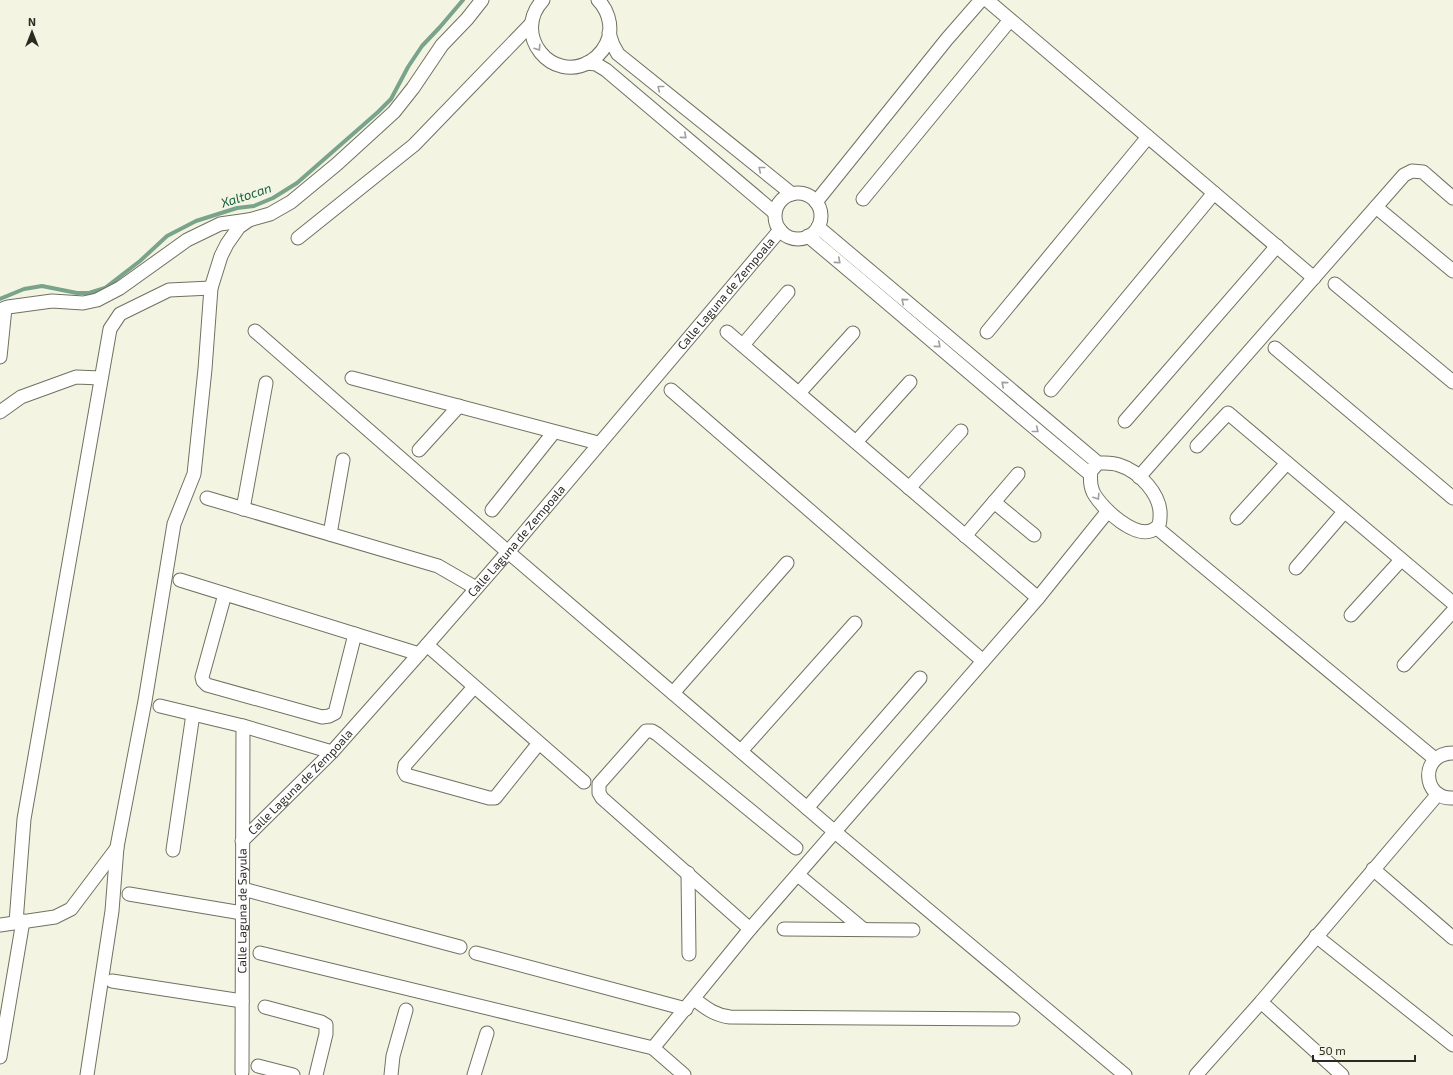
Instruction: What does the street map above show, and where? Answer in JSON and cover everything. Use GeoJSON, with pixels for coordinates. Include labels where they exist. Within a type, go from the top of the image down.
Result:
{"type":"FeatureCollection","features":[{"type":"Feature","properties":{"kind":"street"},"geometry":{"type":"LineString","coordinates":[[0,357],[3,309],[52,301],[83,303],[98,300],[120,288],[187,240],[220,224],[250,220],[270,214],[291,202],[337,164],[394,112],[413,88],[442,45],[467,19],[482,0]]}},
{"type":"Feature","properties":{"kind":"street"},"geometry":{"type":"LineString","coordinates":[[543,0],[538,5],[531,24],[535,44],[548,60],[567,66],[577,66],[587,63],[596,58],[602,50],[609,33]]}},
{"type":"Feature","properties":{"kind":"street"},"geometry":{"type":"LineString","coordinates":[[598,0],[606,12],[609,21],[609,33],[618,54],[792,194]]}},
{"type":"Feature","properties":{"kind":"street"},"geometry":{"type":"LineString","coordinates":[[816,202],[947,39],[981,0]]}},
{"type":"Feature","properties":{"kind":"street"},"geometry":{"type":"LineString","coordinates":[[987,0],[1314,278]]}},
{"type":"Feature","properties":{"kind":"street"},"geometry":{"type":"LineString","coordinates":[[863,199],[1010,20]]}},
{"type":"Feature","properties":{"kind":"street"},"geometry":{"type":"LineString","coordinates":[[298,238],[414,145],[531,24]]}},
{"type":"Feature","properties":{"kind":"street"},"geometry":{"type":"LineString","coordinates":[[587,63],[596,64],[606,70],[775,213]]}},
{"type":"Feature","properties":{"kind":"street"},"geometry":{"type":"LineString","coordinates":[[987,332],[1148,137]]}},
{"type":"Feature","properties":{"kind":"street"},"geometry":{"type":"LineString","coordinates":[[1139,477],[1404,175],[1412,171],[1422,172],[1453,198]]}},
{"type":"Feature","properties":{"kind":"street"},"geometry":{"type":"LineString","coordinates":[[801,193],[810,196],[816,202],[820,210],[821,219],[818,227],[812,234],[795,239],[787,236],[780,230],[776,222],[775,213],[778,205],[784,198],[792,194],[801,193]]}},
{"type":"Feature","properties":{"kind":"street"},"geometry":{"type":"LineString","coordinates":[[1051,390],[1214,193]]}},
{"type":"Feature","properties":{"kind":"street"},"geometry":{"type":"LineString","coordinates":[[1376,207],[1453,271]]}},
{"type":"Feature","properties":{"kind":"street"},"geometry":{"type":"LineString","coordinates":[[87,1075],[112,911],[117,847],[145,701],[174,524],[194,474],[206,369],[212,288],[226,244],[239,227],[250,220]]}},
{"type":"Feature","properties":{"kind":"street"},"geometry":{"type":"LineString","coordinates":[[818,227],[1098,463]]}},
{"type":"Feature","properties":{"kind":"street","name":"Calle Laguna de Zempoala"},"geometry":{"type":"LineString","coordinates":[[242,841],[332,752],[423,650],[508,552],[780,230]]}},
{"type":"Feature","properties":{"kind":"street"},"geometry":{"type":"LineString","coordinates":[[808,236],[900,312],[1022,418],[1090,474]]}},
{"type":"Feature","properties":{"kind":"street"},"geometry":{"type":"LineString","coordinates":[[1125,421],[1277,246]]}},
{"type":"Feature","properties":{"kind":"street"},"geometry":{"type":"LineString","coordinates":[[1335,284],[1453,382]]}},
{"type":"Feature","properties":{"kind":"street"},"geometry":{"type":"LineString","coordinates":[[0,1057],[20,922],[24,819],[110,329],[120,314],[169,290],[212,288]]}},
{"type":"Feature","properties":{"kind":"street"},"geometry":{"type":"LineString","coordinates":[[743,345],[788,292]]}},
{"type":"Feature","properties":{"kind":"street"},"geometry":{"type":"LineString","coordinates":[[255,331],[508,552],[835,832],[1125,1075]]}},
{"type":"Feature","properties":{"kind":"street"},"geometry":{"type":"LineString","coordinates":[[727,332],[1038,598]]}},
{"type":"Feature","properties":{"kind":"street"},"geometry":{"type":"LineString","coordinates":[[799,393],[853,333]]}},
{"type":"Feature","properties":{"kind":"street"},"geometry":{"type":"LineString","coordinates":[[1275,348],[1453,498]]}},
{"type":"Feature","properties":{"kind":"street"},"geometry":{"type":"LineString","coordinates":[[0,412],[21,397],[76,377],[101,378]]}},
{"type":"Feature","properties":{"kind":"street"},"geometry":{"type":"LineString","coordinates":[[352,378],[598,444]]}},
{"type":"Feature","properties":{"kind":"street"},"geometry":{"type":"LineString","coordinates":[[856,442],[910,382]]}},
{"type":"Feature","properties":{"kind":"street"},"geometry":{"type":"LineString","coordinates":[[244,509],[266,383]]}},
{"type":"Feature","properties":{"kind":"street"},"geometry":{"type":"LineString","coordinates":[[671,390],[983,661]]}},
{"type":"Feature","properties":{"kind":"street"},"geometry":{"type":"LineString","coordinates":[[419,450],[460,406]]}},
{"type":"Feature","properties":{"kind":"street"},"geometry":{"type":"LineString","coordinates":[[1197,446],[1228,413],[1453,603]]}},
{"type":"Feature","properties":{"kind":"street"},"geometry":{"type":"LineString","coordinates":[[909,488],[961,431]]}},
{"type":"Feature","properties":{"kind":"street"},"geometry":{"type":"LineString","coordinates":[[492,510],[554,432]]}},
{"type":"Feature","properties":{"kind":"street"},"geometry":{"type":"LineString","coordinates":[[330,534],[343,460]]}},
{"type":"Feature","properties":{"kind":"street"},"geometry":{"type":"LineString","coordinates":[[1108,462],[1119,465],[1139,477],[1152,492],[1158,502],[1161,511],[1160,523],[1157,528],[1142,531],[1127,525],[1108,511],[1093,491],[1090,480],[1091,471],[1098,463],[1108,462]]}},
{"type":"Feature","properties":{"kind":"street"},"geometry":{"type":"LineString","coordinates":[[1237,518],[1287,463]]}},
{"type":"Feature","properties":{"kind":"street"},"geometry":{"type":"LineString","coordinates":[[965,536],[1018,474]]}},
{"type":"Feature","properties":{"kind":"street"},"geometry":{"type":"LineString","coordinates":[[206,498],[438,566],[476,588]]}},
{"type":"Feature","properties":{"kind":"street"},"geometry":{"type":"LineString","coordinates":[[994,502],[1034,535]]}},
{"type":"Feature","properties":{"kind":"street"},"geometry":{"type":"LineString","coordinates":[[653,1048],[750,929],[1038,598],[1108,511]]}},
{"type":"Feature","properties":{"kind":"street"},"geometry":{"type":"LineString","coordinates":[[1296,568],[1344,512]]}},
{"type":"Feature","properties":{"kind":"street"},"geometry":{"type":"LineString","coordinates":[[1157,528],[1435,759]]}},
{"type":"Feature","properties":{"kind":"street"},"geometry":{"type":"LineString","coordinates":[[1351,615],[1401,560]]}},
{"type":"Feature","properties":{"kind":"street"},"geometry":{"type":"LineString","coordinates":[[673,693],[787,563]]}},
{"type":"Feature","properties":{"kind":"street"},"geometry":{"type":"LineString","coordinates":[[180,580],[355,634],[423,650],[474,687],[584,782]]}},
{"type":"Feature","properties":{"kind":"street"},"geometry":{"type":"LineString","coordinates":[[225,594],[202,677],[203,681],[207,685],[322,717],[329,716],[335,713],[355,634]]}},
{"type":"Feature","properties":{"kind":"street"},"geometry":{"type":"LineString","coordinates":[[1404,665],[1453,611]]}},
{"type":"Feature","properties":{"kind":"street"},"geometry":{"type":"LineString","coordinates":[[741,751],[855,623]]}},
{"type":"Feature","properties":{"kind":"street"},"geometry":{"type":"LineString","coordinates":[[807,808],[920,678]]}},
{"type":"Feature","properties":{"kind":"street"},"geometry":{"type":"LineString","coordinates":[[474,687],[405,765],[404,771],[406,775],[489,798],[495,798],[539,743]]}},
{"type":"Feature","properties":{"kind":"street"},"geometry":{"type":"LineString","coordinates":[[160,706],[243,726],[332,752]]}},
{"type":"Feature","properties":{"kind":"street"},"geometry":{"type":"LineString","coordinates":[[173,850],[193,714]]}},
{"type":"Feature","properties":{"kind":"street","name":"Calle Laguna de Sayula"},"geometry":{"type":"LineString","coordinates":[[242,1072],[243,726]]}},
{"type":"Feature","properties":{"kind":"street"},"geometry":{"type":"LineString","coordinates":[[750,929],[602,798],[599,793],[599,784],[646,731],[652,731],[796,848]]}},
{"type":"Feature","properties":{"kind":"street"},"geometry":{"type":"LineString","coordinates":[[1453,753],[1446,753],[1435,759],[1431,765],[1428,777],[1430,784],[1438,794],[1444,797],[1453,798]]}},
{"type":"Feature","properties":{"kind":"street"},"geometry":{"type":"LineString","coordinates":[[1196,1075],[1261,1002],[1438,794]]}},
{"type":"Feature","properties":{"kind":"street"},"geometry":{"type":"LineString","coordinates":[[0,925],[55,917],[71,909],[117,847]]}},
{"type":"Feature","properties":{"kind":"street"},"geometry":{"type":"LineString","coordinates":[[1373,869],[1453,938]]}},
{"type":"Feature","properties":{"kind":"street"},"geometry":{"type":"LineString","coordinates":[[688,873],[689,954]]}},
{"type":"Feature","properties":{"kind":"street"},"geometry":{"type":"LineString","coordinates":[[798,875],[863,929]]}},
{"type":"Feature","properties":{"kind":"street"},"geometry":{"type":"LineString","coordinates":[[243,889],[460,947]]}},
{"type":"Feature","properties":{"kind":"street"},"geometry":{"type":"LineString","coordinates":[[129,894],[242,913]]}},
{"type":"Feature","properties":{"kind":"street"},"geometry":{"type":"LineString","coordinates":[[784,929],[913,930]]}},
{"type":"Feature","properties":{"kind":"street"},"geometry":{"type":"LineString","coordinates":[[1316,936],[1453,1045]]}},
{"type":"Feature","properties":{"kind":"street"},"geometry":{"type":"LineString","coordinates":[[260,953],[653,1048],[684,1075]]}},
{"type":"Feature","properties":{"kind":"street"},"geometry":{"type":"LineString","coordinates":[[476,953],[690,1004],[719,1016],[1014,1018]]}},
{"type":"Feature","properties":{"kind":"street"},"geometry":{"type":"LineString","coordinates":[[112,981],[242,1001]]}},
{"type":"Feature","properties":{"kind":"street"},"geometry":{"type":"LineString","coordinates":[[1261,1002],[1342,1075]]}},
{"type":"Feature","properties":{"kind":"street"},"geometry":{"type":"LineString","coordinates":[[265,1007],[321,1022],[326,1025],[326,1034],[316,1075]]}},
{"type":"Feature","properties":{"kind":"street"},"geometry":{"type":"LineString","coordinates":[[391,1075],[393,1056],[406,1010]]}},
{"type":"Feature","properties":{"kind":"street"},"geometry":{"type":"LineString","coordinates":[[474,1075],[487,1033]]}},
{"type":"Feature","properties":{"kind":"street"},"geometry":{"type":"LineString","coordinates":[[258,1066],[293,1075]]}},
{"type":"Feature","properties":{"kind":"waterway","name":"Xaltocan"},"geometry":{"type":"LineString","coordinates":[[0,299],[24,289],[42,286],[77,293],[89,293],[105,288],[140,261],[167,236],[196,221],[237,208],[254,206],[273,198],[297,183],[391,99],[408,67],[422,46],[463,0]]}}]}
